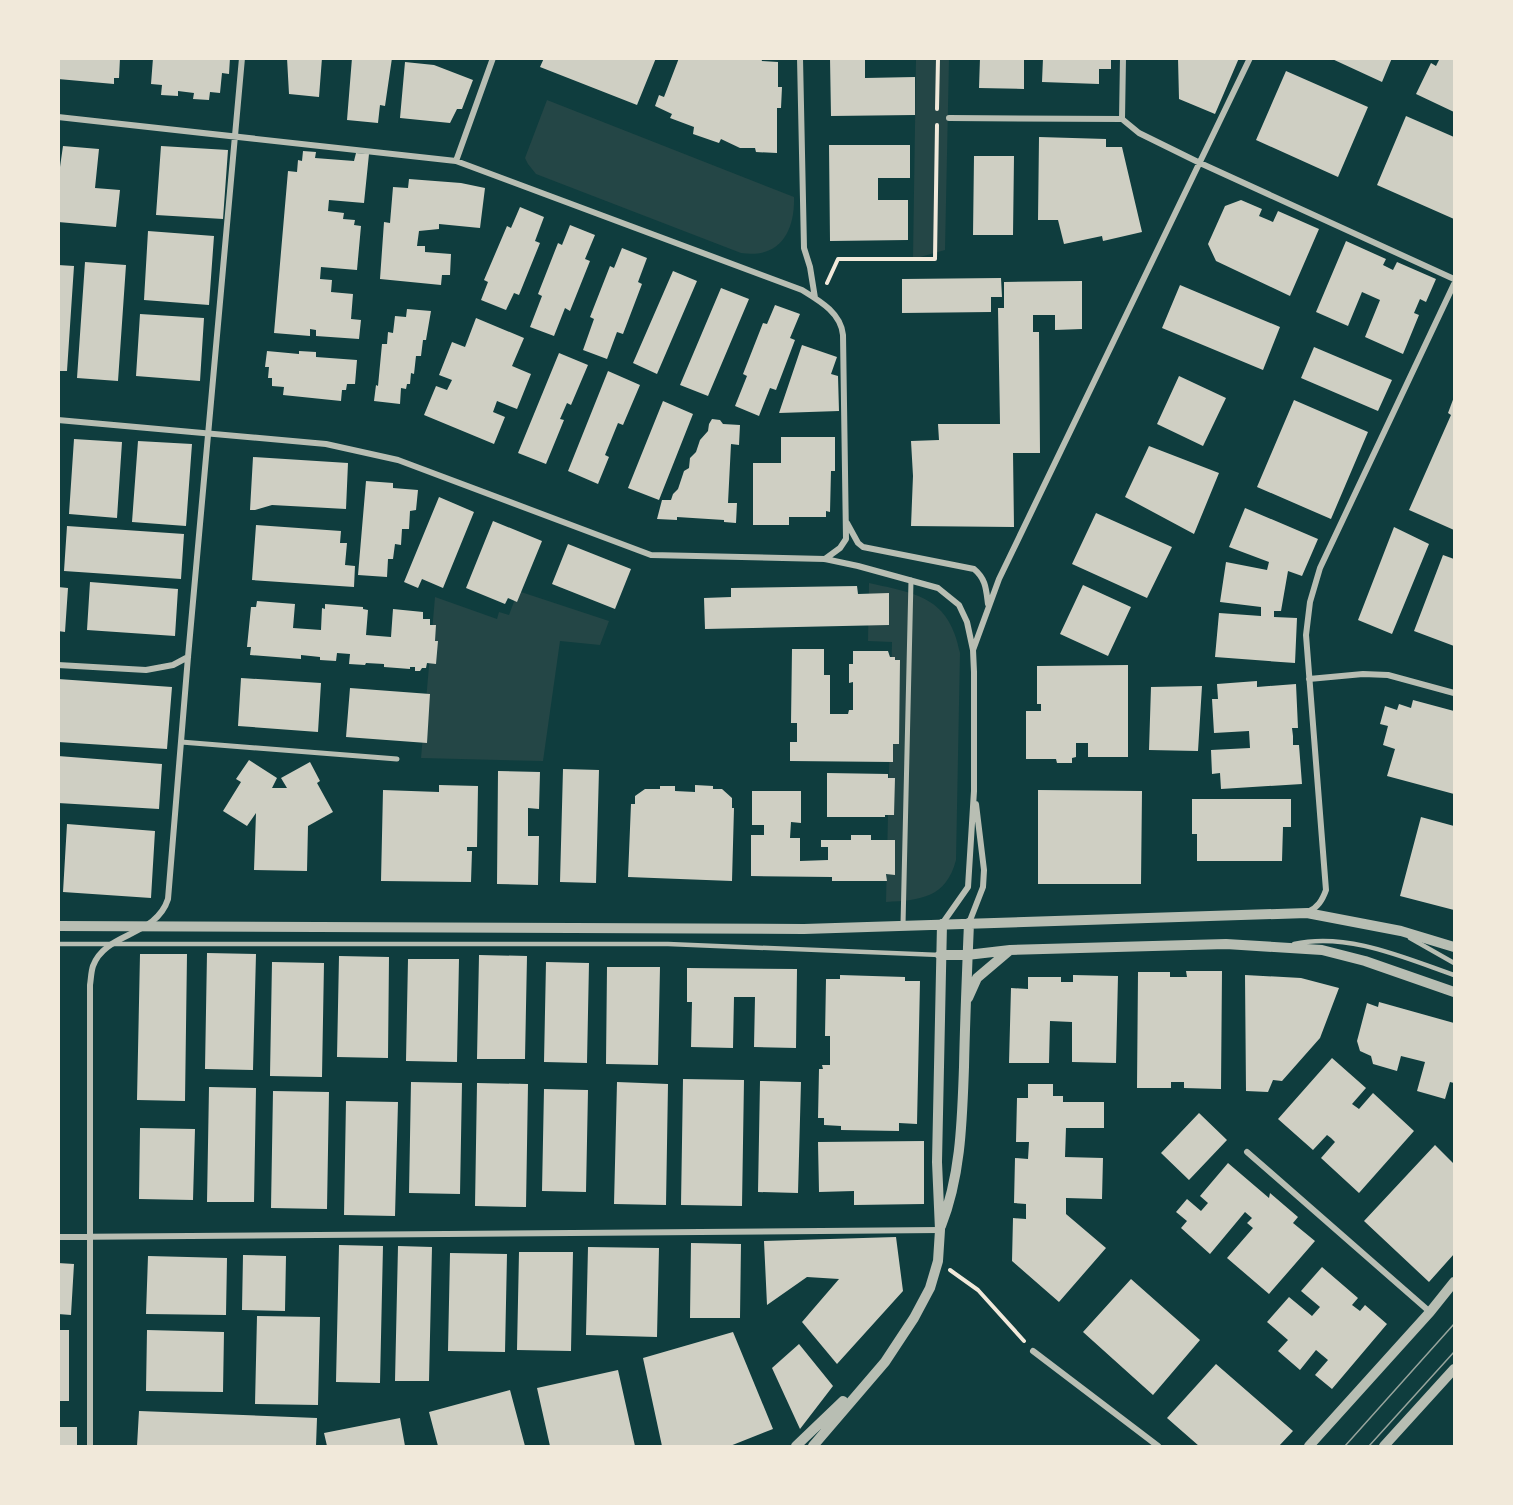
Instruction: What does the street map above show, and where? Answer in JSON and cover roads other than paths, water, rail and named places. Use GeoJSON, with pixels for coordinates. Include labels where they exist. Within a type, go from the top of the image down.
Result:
{"type":"FeatureCollection","features":[{"type":"Feature","properties":{"kind":"street"},"geometry":{"type":"LineString","coordinates":[[90,1446],[90,985],[93,966],[101,953],[146,927],[161,914],[168,899],[242,58]]}},
{"type":"Feature","properties":{"kind":"street"},"geometry":{"type":"LineString","coordinates":[[456,161],[493,58]]}},
{"type":"Feature","properties":{"kind":"street"},"geometry":{"type":"LineString","coordinates":[[800,58],[804,248],[817,299]]}},
{"type":"Feature","properties":{"kind":"street"},"geometry":{"type":"LineString","coordinates":[[1122,119],[1123,58]]}},
{"type":"Feature","properties":{"kind":"street"},"geometry":{"type":"LineString","coordinates":[[973,650],[999,579],[1250,58]]}},
{"type":"Feature","properties":{"kind":"street"},"geometry":{"type":"LineString","coordinates":[[58,117],[456,161],[802,290],[817,299],[842,323],[846,540],[840,548],[825,559]]}},
{"type":"Feature","properties":{"kind":"street"},"geometry":{"type":"LineString","coordinates":[[949,118],[1122,119],[1139,133],[1200,163],[1455,279]]}},
{"type":"Feature","properties":{"kind":"street"},"geometry":{"type":"LineString","coordinates":[[1307,913],[1323,900],[1326,890],[1306,635],[1310,602],[1320,568],[1455,284]]}},
{"type":"Feature","properties":{"kind":"street"},"geometry":{"type":"LineString","coordinates":[[58,420],[326,444],[398,460],[651,555],[825,559],[938,588],[959,605],[967,622],[973,650],[974,791],[968,887],[942,924],[937,1162],[940,1230],[938,1261],[930,1288],[914,1318],[885,1362],[813,1446]]}},
{"type":"Feature","properties":{"kind":"street"},"geometry":{"type":"LineString","coordinates":[[845,520],[858,543],[863,547],[974,569],[981,574],[986,584],[988,607]]}},
{"type":"Feature","properties":{"kind":"street"},"geometry":{"type":"LineString","coordinates":[[903,925],[911,580]]}},
{"type":"Feature","properties":{"kind":"street"},"geometry":{"type":"LineString","coordinates":[[58,665],[146,670],[173,665],[188,657]]}},
{"type":"Feature","properties":{"kind":"street"},"geometry":{"type":"LineString","coordinates":[[1310,679],[1363,674],[1388,675],[1455,693]]}},
{"type":"Feature","properties":{"kind":"street"},"geometry":{"type":"LineString","coordinates":[[181,742],[396,759]]}},
{"type":"Feature","properties":{"kind":"street"},"geometry":{"type":"LineString","coordinates":[[940,1230],[949,1208],[962,1131],[969,923],[983,886],[983,861],[974,791]]}},
{"type":"Feature","properties":{"kind":"street"},"geometry":{"type":"LineString","coordinates":[[58,926],[804,929],[1307,913],[1401,931],[1455,947]]}},
{"type":"Feature","properties":{"kind":"street"},"geometry":{"type":"LineString","coordinates":[[940,955],[968,955],[1010,950],[1226,944],[1322,950],[1365,961],[1455,993]]}},
{"type":"Feature","properties":{"kind":"street"},"geometry":{"type":"LineString","coordinates":[[966,1003],[978,978],[1010,950]]}},
{"type":"Feature","properties":{"kind":"street"},"geometry":{"type":"LineString","coordinates":[[1247,1152],[1430,1312]]}},
{"type":"Feature","properties":{"kind":"street"},"geometry":{"type":"LineString","coordinates":[[58,1237],[940,1230]]}},
{"type":"Feature","properties":{"kind":"street"},"geometry":{"type":"LineString","coordinates":[[1309,1446],[1455,1282]]}},
{"type":"Feature","properties":{"kind":"street"},"geometry":{"type":"LineString","coordinates":[[1033,1351],[1158,1446]]}},
{"type":"Feature","properties":{"kind":"street"},"geometry":{"type":"LineString","coordinates":[[797,1445],[885,1362]]}},
{"type":"Feature","properties":{"kind":"street"},"geometry":{"type":"LineString","coordinates":[[1384,1446],[1455,1369]]}},
{"type":"Feature","properties":{"kind":"lane"},"geometry":{"type":"LineString","coordinates":[[1401,931],[1422,946],[1455,963]]}},
{"type":"Feature","properties":{"kind":"lane"},"geometry":{"type":"LineString","coordinates":[[1280,947],[1309,941],[1364,946],[1455,975]]}},
{"type":"Feature","properties":{"kind":"lane"},"geometry":{"type":"LineString","coordinates":[[58,944],[668,944],[940,955]]}},
{"type":"Feature","properties":{"kind":"tram line"},"geometry":{"type":"LineString","coordinates":[[1345,1446],[1454,1324]]}},
{"type":"Feature","properties":{"kind":"tram line"},"geometry":{"type":"LineString","coordinates":[[1369,1446],[1454,1352]]}}]}
